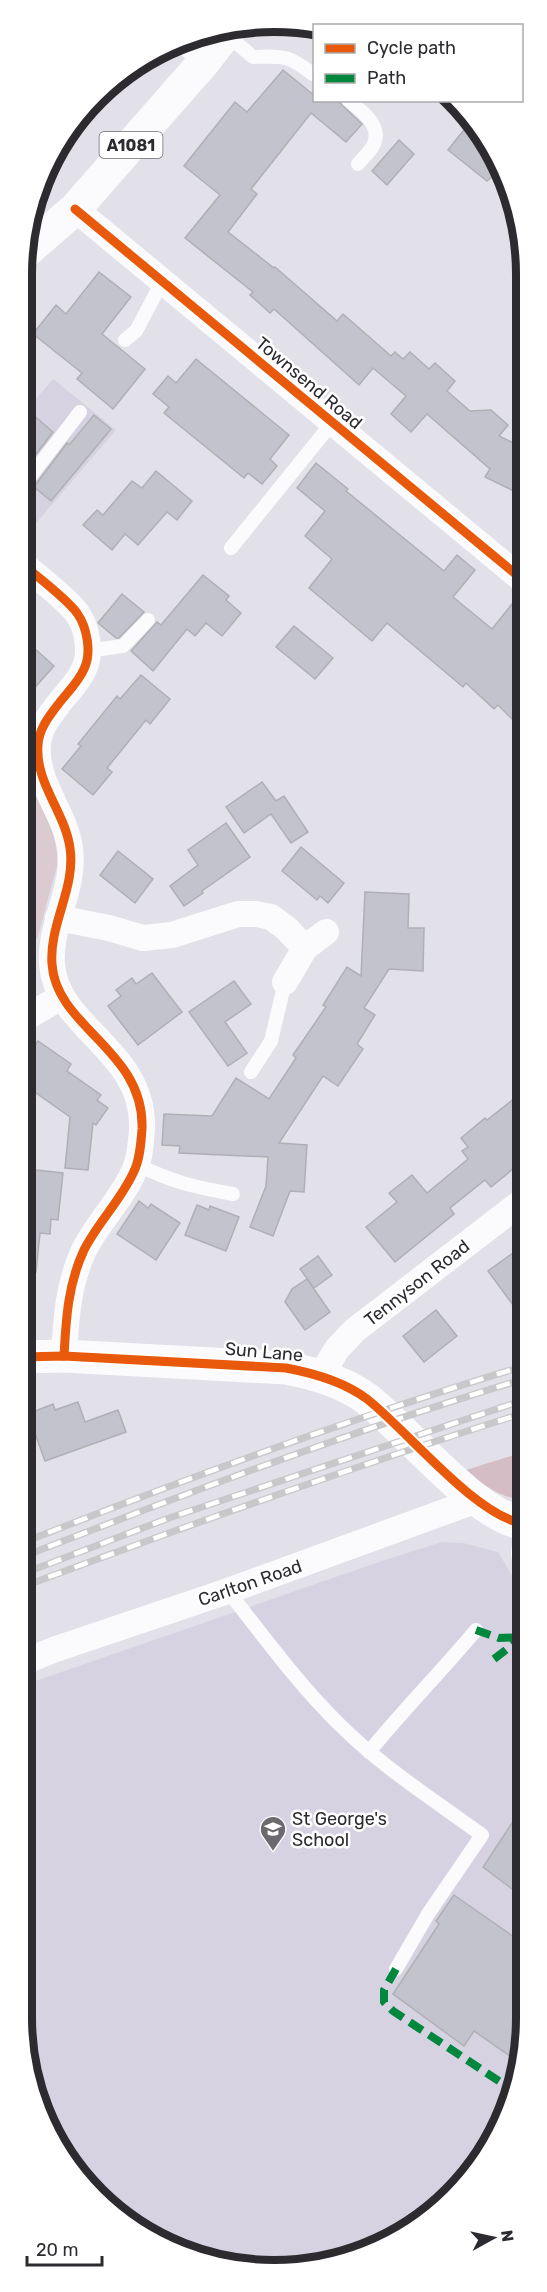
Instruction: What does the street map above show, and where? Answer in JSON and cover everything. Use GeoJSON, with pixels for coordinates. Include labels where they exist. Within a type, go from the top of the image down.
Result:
{"type":"FeatureCollection","features":[{"type":"Feature","properties":{"kind":"street","name":"A1081"},"geometry":{"type":"LineString","coordinates":[[34,245],[75,209],[190,54],[215,39]]}},
{"type":"Feature","properties":{"kind":"street","name":"Townsend Road"},"geometry":{"type":"LineString","coordinates":[[75,209],[516,574]]}},
{"type":"Feature","properties":{"kind":"street"},"geometry":{"type":"LineString","coordinates":[[32,572],[76,612],[84,629],[87,651],[84,670],[48,718],[38,744],[43,778],[65,827],[70,849],[71,867],[51,950],[53,978],[62,997],[125,1070],[135,1088],[142,1127],[134,1171],[85,1248],[70,1287],[64,1356]]}},
{"type":"Feature","properties":{"kind":"street"},"geometry":{"type":"LineString","coordinates":[[58,918],[109,928],[143,938],[172,935],[238,914],[256,914],[271,917],[286,928],[305,948]]}},
{"type":"Feature","properties":{"kind":"street"},"geometry":{"type":"LineString","coordinates":[[285,982],[305,948],[326,932]]}},
{"type":"Feature","properties":{"kind":"street"},"geometry":{"type":"LineString","coordinates":[[32,1014],[62,997]]}},
{"type":"Feature","properties":{"kind":"street","name":"Tennyson Road"},"geometry":{"type":"LineString","coordinates":[[321,1375],[337,1349],[350,1335],[516,1206]]}},
{"type":"Feature","properties":{"kind":"street","name":"Sun Lane"},"geometry":{"type":"LineString","coordinates":[[32,1357],[64,1356],[285,1368],[321,1375],[365,1398],[471,1495],[505,1518],[516,1522]]}},
{"type":"Feature","properties":{"kind":"street","name":"Carlton Road"},"geometry":{"type":"LineString","coordinates":[[32,1659],[228,1591],[471,1495]]}},
{"type":"Feature","properties":{"kind":"lane"},"geometry":{"type":"LineString","coordinates":[[232,35],[253,57],[280,57],[295,60],[313,74]]}},
{"type":"Feature","properties":{"kind":"lane"},"geometry":{"type":"LineString","coordinates":[[350,102],[370,118],[375,133],[374,143],[358,164]]}},
{"type":"Feature","properties":{"kind":"lane"},"geometry":{"type":"LineString","coordinates":[[125,340],[136,331],[162,282]]}},
{"type":"Feature","properties":{"kind":"lane"},"geometry":{"type":"LineString","coordinates":[[32,474],[80,412]]}},
{"type":"Feature","properties":{"kind":"lane"},"geometry":{"type":"LineString","coordinates":[[231,548],[332,423]]}},
{"type":"Feature","properties":{"kind":"lane"},"geometry":{"type":"LineString","coordinates":[[87,651],[123,646],[148,620]]}},
{"type":"Feature","properties":{"kind":"lane"},"geometry":{"type":"LineString","coordinates":[[251,1072],[272,1041],[285,982]]}},
{"type":"Feature","properties":{"kind":"lane"},"geometry":{"type":"LineString","coordinates":[[136,1164],[165,1178],[187,1185],[233,1194]]}},
{"type":"Feature","properties":{"kind":"lane"},"geometry":{"type":"LineString","coordinates":[[228,1591],[274,1649],[339,1724],[369,1752],[482,1836],[428,1914],[396,1969]]}},
{"type":"Feature","properties":{"kind":"lane"},"geometry":{"type":"LineString","coordinates":[[369,1752],[476,1630]]}},
{"type":"Feature","properties":{"kind":"shaded area"},"geometry":{"type":"Polygon","coordinates":[[[53,379],[116,430],[36,523],[32,522],[32,404],[53,379]]]}},
{"type":"Feature","properties":{"kind":"shaded area"},"geometry":{"type":"Polygon","coordinates":[[[32,787],[53,831],[57,853],[57,866],[37,939],[32,937],[32,787]]]}},
{"type":"Feature","properties":{"kind":"shaded area"},"geometry":{"type":"Polygon","coordinates":[[[516,1454],[516,1499],[492,1490],[466,1470],[516,1454]]]}},
{"type":"Feature","properties":{"kind":"shaded area","name":"St George's School"},"geometry":{"type":"Polygon","coordinates":[[[442,1542],[463,1543],[498,1552],[513,1577],[516,1575],[516,2018],[511,2066],[503,2096],[491,2126],[475,2153],[445,2190],[408,2220],[381,2236],[351,2248],[321,2256],[289,2260],[258,2260],[226,2256],[196,2248],[166,2236],[139,2220],[102,2190],[72,2153],[56,2126],[44,2096],[36,2066],[32,2034],[32,1682],[442,1542]]]}},
{"type":"Feature","properties":{"kind":"building"},"geometry":{"type":"Polygon","coordinates":[[[283,70],[313,94],[313,102],[339,102],[362,124],[346,142],[311,113],[251,189],[257,194],[228,232],[275,267],[337,321],[343,314],[391,356],[395,352],[403,359],[410,352],[429,369],[435,363],[455,381],[447,391],[470,411],[491,410],[508,425],[499,436],[516,444],[516,492],[485,477],[490,469],[427,414],[411,432],[391,414],[406,396],[373,368],[359,385],[274,309],[270,313],[250,295],[253,292],[185,238],[220,195],[184,166],[235,102],[247,112],[283,70]]]}},
{"type":"Feature","properties":{"kind":"building"},"geometry":{"type":"Polygon","coordinates":[[[466,127],[494,175],[487,181],[448,150],[466,127]]]}},
{"type":"Feature","properties":{"kind":"building"},"geometry":{"type":"Polygon","coordinates":[[[399,140],[414,154],[387,185],[372,171],[399,140]]]}},
{"type":"Feature","properties":{"kind":"building"},"geometry":{"type":"Polygon","coordinates":[[[99,272],[131,297],[102,334],[145,369],[113,409],[77,379],[82,373],[33,334],[56,305],[66,314],[99,272]]]}},
{"type":"Feature","properties":{"kind":"building"},"geometry":{"type":"Polygon","coordinates":[[[196,359],[289,435],[270,459],[277,466],[262,484],[248,473],[244,478],[164,413],[169,407],[153,394],[168,376],[176,383],[196,359]]]}},
{"type":"Feature","properties":{"kind":"building"},"geometry":{"type":"Polygon","coordinates":[[[32,414],[53,432],[32,459],[32,414]]]}},
{"type":"Feature","properties":{"kind":"building"},"geometry":{"type":"Polygon","coordinates":[[[94,415],[111,429],[51,501],[34,487],[67,443],[69,445],[94,415]]]}},
{"type":"Feature","properties":{"kind":"building"},"geometry":{"type":"Polygon","coordinates":[[[316,463],[348,489],[346,491],[444,571],[457,555],[475,570],[453,597],[492,629],[512,604],[516,607],[516,715],[512,719],[498,705],[494,709],[466,683],[463,687],[387,623],[372,641],[309,588],[332,559],[305,536],[325,511],[297,488],[316,463]]]}},
{"type":"Feature","properties":{"kind":"building"},"geometry":{"type":"Polygon","coordinates":[[[156,471],[192,501],[177,520],[167,512],[138,545],[125,534],[112,550],[83,525],[97,510],[103,515],[132,481],[142,488],[156,471]]]}},
{"type":"Feature","properties":{"kind":"building"},"geometry":{"type":"Polygon","coordinates":[[[203,575],[229,596],[226,600],[241,613],[222,636],[206,623],[195,636],[187,629],[153,671],[131,651],[157,622],[161,625],[203,575]]]}},
{"type":"Feature","properties":{"kind":"building"},"geometry":{"type":"Polygon","coordinates":[[[122,594],[144,612],[119,638],[116,638],[98,623],[122,594]]]}},
{"type":"Feature","properties":{"kind":"building"},"geometry":{"type":"Polygon","coordinates":[[[294,626],[333,658],[315,679],[276,647],[294,626]]]}},
{"type":"Feature","properties":{"kind":"building"},"geometry":{"type":"Polygon","coordinates":[[[32,646],[54,666],[32,691],[32,646]]]}},
{"type":"Feature","properties":{"kind":"building"},"geometry":{"type":"Polygon","coordinates":[[[141,675],[170,699],[150,724],[146,720],[107,768],[112,772],[93,795],[62,769],[81,746],[78,744],[117,696],[120,699],[141,675]]]}},
{"type":"Feature","properties":{"kind":"building"},"geometry":{"type":"Polygon","coordinates":[[[262,782],[276,801],[284,796],[308,832],[291,843],[271,814],[244,833],[226,807],[262,782]]]}},
{"type":"Feature","properties":{"kind":"building"},"geometry":{"type":"Polygon","coordinates":[[[226,823],[250,857],[184,906],[170,886],[198,865],[188,850],[226,823]]]}},
{"type":"Feature","properties":{"kind":"building"},"geometry":{"type":"Polygon","coordinates":[[[301,847],[344,883],[328,903],[320,896],[317,900],[282,871],[301,847]]]}},
{"type":"Feature","properties":{"kind":"building"},"geometry":{"type":"Polygon","coordinates":[[[118,851],[153,879],[135,903],[100,875],[118,851]]]}},
{"type":"Feature","properties":{"kind":"building"},"geometry":{"type":"Polygon","coordinates":[[[365,892],[409,894],[408,928],[424,928],[423,971],[389,969],[364,1008],[375,1015],[357,1044],[363,1049],[338,1086],[323,1076],[279,1143],[307,1145],[304,1192],[290,1191],[273,1236],[250,1227],[266,1186],[268,1157],[179,1153],[180,1146],[162,1145],[164,1114],[212,1116],[236,1078],[269,1099],[296,1058],[293,1055],[326,1007],[323,1005],[347,967],[361,976],[365,892]]]}},
{"type":"Feature","properties":{"kind":"building"},"geometry":{"type":"Polygon","coordinates":[[[152,973],[182,1012],[138,1045],[108,1006],[121,996],[116,990],[132,978],[136,984],[152,973]]]}},
{"type":"Feature","properties":{"kind":"building"},"geometry":{"type":"Polygon","coordinates":[[[234,981],[251,1004],[225,1022],[247,1053],[228,1066],[189,1012],[234,981]]]}},
{"type":"Feature","properties":{"kind":"building"},"geometry":{"type":"Polygon","coordinates":[[[38,1041],[71,1064],[67,1071],[101,1095],[97,1100],[108,1108],[96,1125],[93,1123],[88,1170],[65,1168],[70,1117],[32,1090],[32,1047],[38,1041]]]}},
{"type":"Feature","properties":{"kind":"building"},"geometry":{"type":"Polygon","coordinates":[[[516,1097],[516,1167],[491,1187],[485,1180],[450,1208],[454,1214],[395,1262],[366,1227],[397,1202],[389,1193],[412,1175],[427,1193],[468,1159],[462,1151],[468,1147],[461,1138],[485,1118],[487,1120],[516,1097]]]}},
{"type":"Feature","properties":{"kind":"building"},"geometry":{"type":"Polygon","coordinates":[[[32,1170],[63,1173],[58,1220],[51,1219],[50,1234],[40,1233],[36,1272],[32,1272],[32,1170]]]}},
{"type":"Feature","properties":{"kind":"building"},"geometry":{"type":"Polygon","coordinates":[[[139,1201],[148,1208],[151,1204],[180,1223],[156,1260],[117,1234],[139,1201]]]}},
{"type":"Feature","properties":{"kind":"building"},"geometry":{"type":"Polygon","coordinates":[[[197,1205],[209,1210],[210,1206],[239,1217],[226,1251],[185,1235],[197,1205]]]}},
{"type":"Feature","properties":{"kind":"building"},"geometry":{"type":"Polygon","coordinates":[[[516,1251],[516,1309],[488,1271],[516,1251]]]}},
{"type":"Feature","properties":{"kind":"building"},"geometry":{"type":"Polygon","coordinates":[[[318,1256],[332,1275],[314,1288],[300,1269],[318,1256]]]}},
{"type":"Feature","properties":{"kind":"building"},"geometry":{"type":"Polygon","coordinates":[[[307,1279],[330,1312],[305,1330],[285,1302],[292,1289],[307,1279]]]}},
{"type":"Feature","properties":{"kind":"building"},"geometry":{"type":"Polygon","coordinates":[[[436,1310],[457,1336],[424,1362],[403,1336],[436,1310]]]}},
{"type":"Feature","properties":{"kind":"building"},"geometry":{"type":"Polygon","coordinates":[[[78,1402],[85,1422],[118,1410],[126,1432],[45,1461],[32,1425],[32,1412],[53,1404],[55,1410],[78,1402]]]}},
{"type":"Feature","properties":{"kind":"building"},"geometry":{"type":"Polygon","coordinates":[[[516,1817],[516,1892],[483,1867],[516,1817]]]}},
{"type":"Feature","properties":{"kind":"building"},"geometry":{"type":"Polygon","coordinates":[[[454,1895],[516,1938],[516,2018],[512,2057],[474,2031],[464,2046],[393,1994],[439,1924],[436,1921],[454,1895]]]}},
{"type":"Feature","properties":{"kind":"railway"},"geometry":{"type":"LineString","coordinates":[[32,1539],[271,1449],[516,1368]]}},
{"type":"Feature","properties":{"kind":"railway"},"geometry":{"type":"LineString","coordinates":[[32,1553],[271,1463],[397,1419],[516,1382]]}},
{"type":"Feature","properties":{"kind":"railway"},"geometry":{"type":"LineString","coordinates":[[32,1570],[169,1518],[516,1403]]}},
{"type":"Feature","properties":{"kind":"railway"},"geometry":{"type":"LineString","coordinates":[[32,1583],[272,1497],[516,1416]]}},
{"type":"Feature","properties":{"kind":"marked path"},"geometry":{"type":"LineString","coordinates":[[476,1630],[499,1638],[516,1637]]}},
{"type":"Feature","properties":{"kind":"marked path"},"geometry":{"type":"LineString","coordinates":[[494,1659],[516,1642]]}},
{"type":"Feature","properties":{"kind":"marked path"},"geometry":{"type":"LineString","coordinates":[[396,1969],[384,1990],[384,2002],[393,2011],[506,2086]]}},
{"type":"Feature","properties":{"kind":"cycle path"},"geometry":{"type":"LineString","coordinates":[[75,209],[516,574]]}},
{"type":"Feature","properties":{"kind":"cycle path"},"geometry":{"type":"LineString","coordinates":[[32,572],[77,613],[86,633],[88,648],[82,673],[46,722],[40,733],[38,745],[41,772],[67,835],[71,863],[54,935],[52,964],[57,986],[68,1006],[116,1059],[130,1079],[139,1102],[142,1129],[139,1155],[130,1180],[84,1250],[74,1276],[64,1356]]}},
{"type":"Feature","properties":{"kind":"cycle path"},"geometry":{"type":"LineString","coordinates":[[32,1357],[64,1356],[286,1368],[328,1379],[348,1387],[367,1399],[463,1489],[484,1505],[516,1521]]}},
{"type":"Feature","properties":{"kind":"place","name":"St George's School"},"geometry":{"type":"Point","coordinates":[273,1852]}}]}
